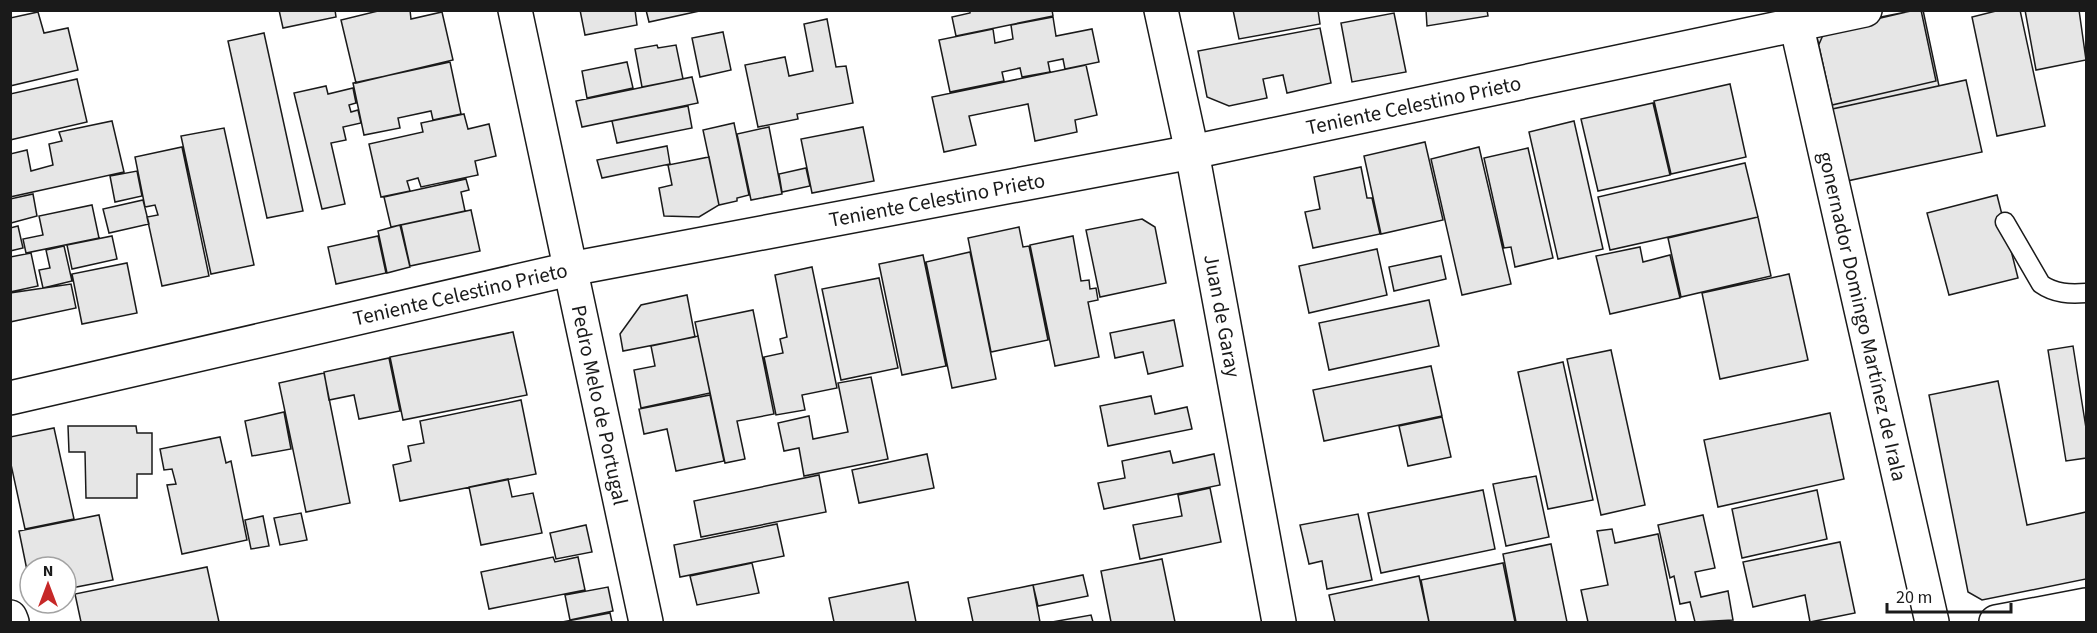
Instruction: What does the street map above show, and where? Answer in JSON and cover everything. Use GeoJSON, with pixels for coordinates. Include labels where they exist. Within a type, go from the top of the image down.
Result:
{"type":"FeatureCollection","features":[{"type":"Feature","properties":{"kind":"street","name":"Pedro Melo de Portugal"},"geometry":{"type":"LineString","coordinates":[[515,10],[646,622]]}},
{"type":"Feature","properties":{"kind":"street","name":"Juan de Garay"},"geometry":{"type":"LineString","coordinates":[[1161,10],[1192,152],[1280,622]]}},
{"type":"Feature","properties":{"kind":"street","name":"Teniente Celestino Prieto"},"geometry":{"type":"LineString","coordinates":[[10,398],[570,269],[1192,152],[1795,17],[1865,10]]}},
{"type":"Feature","properties":{"kind":"street","name":"gonernador Domingo Martínez de Irala"},"geometry":{"type":"LineString","coordinates":[[1795,17],[1932,622]]}},
{"type":"Feature","properties":{"kind":"street"},"geometry":{"type":"LineString","coordinates":[[1996,622],[2086,605]]}},
{"type":"Feature","properties":{"kind":"street"},"geometry":{"type":"LineString","coordinates":[[10,617],[12,622]]}},
{"type":"Feature","properties":{"kind":"lane"},"geometry":{"type":"LineString","coordinates":[[2005,222],[2041,284],[2051,291],[2086,293]]}},
{"type":"Feature","properties":{"kind":"building"},"geometry":{"type":"Polygon","coordinates":[[[279,10],[335,10],[336,17],[283,28],[279,10]]]}},
{"type":"Feature","properties":{"kind":"building"},"geometry":{"type":"Polygon","coordinates":[[[382,10],[410,10],[411,19],[442,12],[453,60],[356,83],[341,20],[382,10]]]}},
{"type":"Feature","properties":{"kind":"building"},"geometry":{"type":"Polygon","coordinates":[[[580,10],[635,10],[637,25],[585,35],[580,10]]]}},
{"type":"Feature","properties":{"kind":"building"},"geometry":{"type":"Polygon","coordinates":[[[646,10],[704,10],[649,22],[646,10]]]}},
{"type":"Feature","properties":{"kind":"building"},"geometry":{"type":"Polygon","coordinates":[[[970,10],[1052,10],[1053,16],[956,36],[952,17],[970,13],[970,10]]]}},
{"type":"Feature","properties":{"kind":"building"},"geometry":{"type":"Polygon","coordinates":[[[1233,10],[1318,10],[1320,24],[1239,39],[1233,10]]]}},
{"type":"Feature","properties":{"kind":"building"},"geometry":{"type":"Polygon","coordinates":[[[1426,10],[1487,10],[1488,16],[1427,26],[1426,10]]]}},
{"type":"Feature","properties":{"kind":"building"},"geometry":{"type":"Polygon","coordinates":[[[1921,10],[1936,81],[1832,105],[1816,33],[1921,10]]]}},
{"type":"Feature","properties":{"kind":"building"},"geometry":{"type":"Polygon","coordinates":[[[1923,10],[1939,86],[1832,109],[1817,49],[1826,28],[1923,10]]]}},
{"type":"Feature","properties":{"kind":"building"},"geometry":{"type":"Polygon","coordinates":[[[2000,10],[2020,10],[2045,126],[1997,136],[1972,17],[2000,10]]]}},
{"type":"Feature","properties":{"kind":"building"},"geometry":{"type":"Polygon","coordinates":[[[2025,10],[2079,10],[2086,60],[2036,70],[2025,10]]]}},
{"type":"Feature","properties":{"kind":"building"},"geometry":{"type":"Polygon","coordinates":[[[38,12],[44,33],[68,28],[78,70],[10,86],[10,18],[38,12]]]}},
{"type":"Feature","properties":{"kind":"building"},"geometry":{"type":"Polygon","coordinates":[[[1394,13],[1406,72],[1352,82],[1341,23],[1394,13]]]}},
{"type":"Feature","properties":{"kind":"building"},"geometry":{"type":"Polygon","coordinates":[[[1053,17],[1056,36],[1092,29],[1099,62],[1065,69],[1063,59],[1048,62],[1050,72],[1022,77],[1020,68],[1002,72],[1004,81],[950,92],[939,40],[993,29],[995,43],[1013,39],[1011,25],[1053,17]]]}},
{"type":"Feature","properties":{"kind":"building"},"geometry":{"type":"Polygon","coordinates":[[[827,19],[836,67],[846,66],[853,103],[797,114],[798,119],[758,127],[745,65],[785,57],[789,76],[813,71],[804,24],[827,19]]]}},
{"type":"Feature","properties":{"kind":"building"},"geometry":{"type":"Polygon","coordinates":[[[1320,28],[1331,83],[1287,93],[1283,75],[1263,79],[1267,98],[1229,106],[1207,97],[1198,51],[1320,28]]]}},
{"type":"Feature","properties":{"kind":"building"},"geometry":{"type":"Polygon","coordinates":[[[723,32],[731,70],[700,77],[692,38],[723,32]]]}},
{"type":"Feature","properties":{"kind":"building"},"geometry":{"type":"Polygon","coordinates":[[[264,33],[303,211],[267,218],[228,41],[264,33]]]}},
{"type":"Feature","properties":{"kind":"building"},"geometry":{"type":"Polygon","coordinates":[[[657,45],[658,48],[676,45],[683,79],[642,87],[635,49],[657,45]]]}},
{"type":"Feature","properties":{"kind":"building"},"geometry":{"type":"Polygon","coordinates":[[[450,62],[461,114],[433,120],[431,111],[398,118],[400,128],[364,135],[353,83],[450,62]]]}},
{"type":"Feature","properties":{"kind":"building"},"geometry":{"type":"Polygon","coordinates":[[[627,62],[633,88],[587,98],[582,71],[627,62]]]}},
{"type":"Feature","properties":{"kind":"building"},"geometry":{"type":"Polygon","coordinates":[[[1086,65],[1097,115],[1075,120],[1077,132],[1035,141],[1028,104],[969,116],[976,145],[944,152],[932,97],[1086,65]]]}},
{"type":"Feature","properties":{"kind":"building"},"geometry":{"type":"Polygon","coordinates":[[[692,77],[698,103],[582,127],[576,101],[692,77]]]}},
{"type":"Feature","properties":{"kind":"building"},"geometry":{"type":"Polygon","coordinates":[[[77,79],[87,122],[10,140],[10,94],[77,79]]]}},
{"type":"Feature","properties":{"kind":"building"},"geometry":{"type":"Polygon","coordinates":[[[1966,80],[1982,152],[1847,181],[1832,109],[1966,80]]]}},
{"type":"Feature","properties":{"kind":"building"},"geometry":{"type":"Polygon","coordinates":[[[1730,84],[1746,157],[1671,174],[1654,101],[1730,84]]]}},
{"type":"Feature","properties":{"kind":"building"},"geometry":{"type":"Polygon","coordinates":[[[326,86],[328,94],[353,88],[356,103],[349,105],[351,112],[358,110],[361,123],[343,127],[346,140],[331,143],[345,204],[322,209],[294,93],[326,86]]]}},
{"type":"Feature","properties":{"kind":"building"},"geometry":{"type":"Polygon","coordinates":[[[1653,103],[1670,175],[1598,191],[1581,119],[1653,103]]]}},
{"type":"Feature","properties":{"kind":"building"},"geometry":{"type":"Polygon","coordinates":[[[688,106],[692,128],[617,143],[612,121],[688,106]]]}},
{"type":"Feature","properties":{"kind":"building"},"geometry":{"type":"Polygon","coordinates":[[[464,114],[468,129],[489,124],[496,156],[475,161],[478,175],[421,187],[418,178],[407,181],[410,191],[381,197],[369,144],[423,132],[421,123],[464,114]]]}},
{"type":"Feature","properties":{"kind":"building"},"geometry":{"type":"Polygon","coordinates":[[[112,121],[124,172],[10,197],[10,154],[27,150],[31,171],[53,165],[49,144],[62,141],[59,132],[112,121]]]}},
{"type":"Feature","properties":{"kind":"building"},"geometry":{"type":"Polygon","coordinates":[[[1574,121],[1603,249],[1558,259],[1529,132],[1574,121]]]}},
{"type":"Feature","properties":{"kind":"building"},"geometry":{"type":"Polygon","coordinates":[[[734,123],[749,195],[737,198],[737,201],[719,205],[703,130],[734,123]]]}},
{"type":"Feature","properties":{"kind":"building"},"geometry":{"type":"Polygon","coordinates":[[[769,127],[782,194],[751,200],[737,134],[769,127]]]}},
{"type":"Feature","properties":{"kind":"building"},"geometry":{"type":"Polygon","coordinates":[[[863,127],[874,181],[812,193],[801,139],[863,127]]]}},
{"type":"Feature","properties":{"kind":"building"},"geometry":{"type":"Polygon","coordinates":[[[224,128],[254,265],[211,274],[181,136],[224,128]]]}},
{"type":"Feature","properties":{"kind":"building"},"geometry":{"type":"Polygon","coordinates":[[[1425,142],[1443,220],[1381,234],[1364,156],[1425,142]]]}},
{"type":"Feature","properties":{"kind":"building"},"geometry":{"type":"Polygon","coordinates":[[[667,146],[670,164],[602,178],[597,160],[667,146]]]}},
{"type":"Feature","properties":{"kind":"building"},"geometry":{"type":"Polygon","coordinates":[[[182,147],[209,276],[162,286],[147,217],[158,215],[155,205],[145,207],[135,157],[182,147]]]}},
{"type":"Feature","properties":{"kind":"building"},"geometry":{"type":"Polygon","coordinates":[[[1479,147],[1511,284],[1462,295],[1431,159],[1479,147]]]}},
{"type":"Feature","properties":{"kind":"building"},"geometry":{"type":"Polygon","coordinates":[[[1528,148],[1553,258],[1515,267],[1511,247],[1504,248],[1484,158],[1528,148]]]}},
{"type":"Feature","properties":{"kind":"building"},"geometry":{"type":"Polygon","coordinates":[[[709,157],[719,205],[699,217],[664,216],[659,188],[672,185],[668,165],[709,157]]]}},
{"type":"Feature","properties":{"kind":"building"},"geometry":{"type":"Polygon","coordinates":[[[1745,163],[1758,217],[1610,250],[1598,197],[1745,163]]]}},
{"type":"Feature","properties":{"kind":"building"},"geometry":{"type":"Polygon","coordinates":[[[1361,167],[1367,198],[1372,198],[1380,234],[1313,248],[1305,212],[1320,209],[1314,177],[1361,167]]]}},
{"type":"Feature","properties":{"kind":"building"},"geometry":{"type":"Polygon","coordinates":[[[806,168],[810,186],[782,192],[779,174],[806,168]]]}},
{"type":"Feature","properties":{"kind":"building"},"geometry":{"type":"Polygon","coordinates":[[[137,171],[142,196],[115,202],[110,176],[137,171]]]}},
{"type":"Feature","properties":{"kind":"building"},"geometry":{"type":"Polygon","coordinates":[[[466,179],[469,190],[461,192],[465,211],[391,227],[384,197],[466,179]]]}},
{"type":"Feature","properties":{"kind":"building"},"geometry":{"type":"Polygon","coordinates":[[[33,194],[37,216],[11,223],[10,199],[33,194]]]}},
{"type":"Feature","properties":{"kind":"building"},"geometry":{"type":"Polygon","coordinates":[[[1997,195],[2018,278],[1949,295],[1927,213],[1997,195]]]}},
{"type":"Feature","properties":{"kind":"building"},"geometry":{"type":"Polygon","coordinates":[[[143,200],[149,224],[109,233],[103,209],[143,200]]]}},
{"type":"Feature","properties":{"kind":"building"},"geometry":{"type":"Polygon","coordinates":[[[92,205],[99,238],[26,253],[23,239],[43,235],[39,216],[92,205]]]}},
{"type":"Feature","properties":{"kind":"building"},"geometry":{"type":"Polygon","coordinates":[[[471,210],[480,251],[410,266],[401,225],[471,210]]]}},
{"type":"Feature","properties":{"kind":"building"},"geometry":{"type":"Polygon","coordinates":[[[1758,217],[1771,276],[1681,297],[1668,238],[1758,217]]]}},
{"type":"Feature","properties":{"kind":"building"},"geometry":{"type":"Polygon","coordinates":[[[1142,219],[1155,227],[1166,283],[1100,297],[1086,230],[1142,219]]]}},
{"type":"Feature","properties":{"kind":"building"},"geometry":{"type":"Polygon","coordinates":[[[400,225],[410,267],[387,273],[378,231],[400,225]]]}},
{"type":"Feature","properties":{"kind":"building"},"geometry":{"type":"Polygon","coordinates":[[[18,226],[23,248],[10,251],[10,228],[18,226]]]}},
{"type":"Feature","properties":{"kind":"building"},"geometry":{"type":"Polygon","coordinates":[[[1019,227],[1023,247],[1029,246],[1048,340],[991,352],[968,238],[1019,227]]]}},
{"type":"Feature","properties":{"kind":"building"},"geometry":{"type":"Polygon","coordinates":[[[112,236],[117,259],[72,269],[67,245],[112,236]]]}},
{"type":"Feature","properties":{"kind":"building"},"geometry":{"type":"Polygon","coordinates":[[[378,236],[386,273],[336,284],[328,247],[378,236]]]}},
{"type":"Feature","properties":{"kind":"building"},"geometry":{"type":"Polygon","coordinates":[[[1073,236],[1081,281],[1089,280],[1090,289],[1096,288],[1098,300],[1088,302],[1099,357],[1055,366],[1030,245],[1073,236]]]}},
{"type":"Feature","properties":{"kind":"building"},"geometry":{"type":"Polygon","coordinates":[[[64,246],[72,281],[43,288],[39,270],[50,268],[46,250],[64,246]]]}},
{"type":"Feature","properties":{"kind":"building"},"geometry":{"type":"Polygon","coordinates":[[[1640,247],[1643,262],[1670,255],[1680,298],[1610,314],[1596,256],[1640,247]]]}},
{"type":"Feature","properties":{"kind":"building"},"geometry":{"type":"Polygon","coordinates":[[[1377,249],[1387,295],[1309,313],[1299,266],[1377,249]]]}},
{"type":"Feature","properties":{"kind":"building"},"geometry":{"type":"Polygon","coordinates":[[[970,252],[996,379],[952,388],[926,262],[970,252]]]}},
{"type":"Feature","properties":{"kind":"building"},"geometry":{"type":"Polygon","coordinates":[[[31,253],[38,286],[10,292],[10,257],[31,253]]]}},
{"type":"Feature","properties":{"kind":"building"},"geometry":{"type":"Polygon","coordinates":[[[923,255],[946,366],[902,375],[879,264],[923,255]]]}},
{"type":"Feature","properties":{"kind":"building"},"geometry":{"type":"Polygon","coordinates":[[[1441,256],[1446,279],[1394,291],[1389,267],[1441,256]]]}},
{"type":"Feature","properties":{"kind":"building"},"geometry":{"type":"Polygon","coordinates":[[[127,263],[137,313],[82,324],[72,274],[127,263]]]}},
{"type":"Feature","properties":{"kind":"building"},"geometry":{"type":"Polygon","coordinates":[[[812,267],[837,388],[802,395],[805,410],[776,415],[764,357],[783,353],[780,339],[787,337],[775,275],[812,267]]]}},
{"type":"Feature","properties":{"kind":"building"},"geometry":{"type":"Polygon","coordinates":[[[1789,274],[1808,360],[1720,379],[1702,293],[1789,274]]]}},
{"type":"Feature","properties":{"kind":"building"},"geometry":{"type":"Polygon","coordinates":[[[879,278],[898,368],[841,380],[822,289],[879,278]]]}},
{"type":"Feature","properties":{"kind":"building"},"geometry":{"type":"Polygon","coordinates":[[[71,284],[76,308],[10,322],[10,293],[71,284]]]}},
{"type":"Feature","properties":{"kind":"building"},"geometry":{"type":"Polygon","coordinates":[[[687,295],[695,337],[623,351],[620,334],[641,305],[687,295]]]}},
{"type":"Feature","properties":{"kind":"building"},"geometry":{"type":"Polygon","coordinates":[[[1429,300],[1439,346],[1329,370],[1319,323],[1429,300]]]}},
{"type":"Feature","properties":{"kind":"building"},"geometry":{"type":"Polygon","coordinates":[[[753,310],[774,414],[737,421],[745,459],[725,463],[695,322],[753,310]]]}},
{"type":"Feature","properties":{"kind":"building"},"geometry":{"type":"Polygon","coordinates":[[[1174,320],[1183,366],[1148,374],[1143,352],[1115,358],[1110,333],[1174,320]]]}},
{"type":"Feature","properties":{"kind":"building"},"geometry":{"type":"Polygon","coordinates":[[[513,332],[527,395],[403,420],[390,357],[513,332]]]}},
{"type":"Feature","properties":{"kind":"building"},"geometry":{"type":"Polygon","coordinates":[[[698,336],[710,393],[641,408],[634,370],[655,366],[651,346],[698,336]]]}},
{"type":"Feature","properties":{"kind":"building"},"geometry":{"type":"Polygon","coordinates":[[[2073,346],[2086,428],[2086,458],[2066,461],[2048,350],[2073,346]]]}},
{"type":"Feature","properties":{"kind":"building"},"geometry":{"type":"Polygon","coordinates":[[[1611,350],[1645,505],[1601,515],[1567,359],[1611,350]]]}},
{"type":"Feature","properties":{"kind":"building"},"geometry":{"type":"Polygon","coordinates":[[[389,358],[400,411],[359,419],[354,395],[329,400],[324,372],[389,358]]]}},
{"type":"Feature","properties":{"kind":"building"},"geometry":{"type":"Polygon","coordinates":[[[1563,362],[1593,500],[1548,509],[1518,372],[1563,362]]]}},
{"type":"Feature","properties":{"kind":"building"},"geometry":{"type":"Polygon","coordinates":[[[1431,366],[1442,416],[1324,441],[1313,390],[1431,366]]]}},
{"type":"Feature","properties":{"kind":"building"},"geometry":{"type":"Polygon","coordinates":[[[324,373],[350,503],[306,512],[279,383],[324,373]]]}},
{"type":"Feature","properties":{"kind":"building"},"geometry":{"type":"Polygon","coordinates":[[[871,377],[888,459],[804,476],[799,448],[784,451],[778,423],[809,416],[813,439],[848,432],[838,383],[871,377]]]}},
{"type":"Feature","properties":{"kind":"building"},"geometry":{"type":"Polygon","coordinates":[[[1998,381],[2027,525],[2086,512],[2086,579],[1982,600],[1968,592],[1929,395],[1998,381]]]}},
{"type":"Feature","properties":{"kind":"building"},"geometry":{"type":"Polygon","coordinates":[[[710,395],[724,461],[676,471],[667,429],[644,434],[639,409],[710,395]]]}},
{"type":"Feature","properties":{"kind":"building"},"geometry":{"type":"Polygon","coordinates":[[[1151,396],[1155,414],[1187,407],[1192,429],[1108,446],[1100,406],[1151,396]]]}},
{"type":"Feature","properties":{"kind":"building"},"geometry":{"type":"Polygon","coordinates":[[[521,400],[536,474],[400,501],[393,465],[411,461],[408,446],[424,443],[420,421],[521,400]]]}},
{"type":"Feature","properties":{"kind":"building"},"geometry":{"type":"Polygon","coordinates":[[[284,412],[291,449],[252,456],[245,421],[284,412]]]}},
{"type":"Feature","properties":{"kind":"building"},"geometry":{"type":"Polygon","coordinates":[[[1830,413],[1844,479],[1718,507],[1704,440],[1830,413]]]}},
{"type":"Feature","properties":{"kind":"building"},"geometry":{"type":"Polygon","coordinates":[[[1442,417],[1451,457],[1408,466],[1399,426],[1442,417]]]}},
{"type":"Feature","properties":{"kind":"building"},"geometry":{"type":"Polygon","coordinates":[[[68,426],[136,426],[137,433],[152,433],[152,474],[137,474],[137,498],[86,498],[85,452],[69,452],[68,426]]]}},
{"type":"Feature","properties":{"kind":"building"},"geometry":{"type":"Polygon","coordinates":[[[54,428],[74,519],[25,529],[10,460],[10,437],[54,428]]]}},
{"type":"Feature","properties":{"kind":"building"},"geometry":{"type":"Polygon","coordinates":[[[220,437],[226,463],[231,461],[247,540],[182,554],[167,485],[176,484],[172,469],[164,470],[160,449],[220,437]]]}},
{"type":"Feature","properties":{"kind":"building"},"geometry":{"type":"Polygon","coordinates":[[[1170,451],[1173,463],[1214,454],[1220,485],[1104,509],[1098,483],[1125,478],[1122,461],[1170,451]]]}},
{"type":"Feature","properties":{"kind":"building"},"geometry":{"type":"Polygon","coordinates":[[[927,454],[934,488],[859,503],[852,470],[927,454]]]}},
{"type":"Feature","properties":{"kind":"building"},"geometry":{"type":"Polygon","coordinates":[[[819,475],[826,512],[701,537],[694,501],[819,475]]]}},
{"type":"Feature","properties":{"kind":"building"},"geometry":{"type":"Polygon","coordinates":[[[1536,476],[1549,537],[1506,546],[1493,484],[1536,476]]]}},
{"type":"Feature","properties":{"kind":"building"},"geometry":{"type":"Polygon","coordinates":[[[508,479],[512,497],[533,493],[542,533],[481,545],[469,487],[508,479]]]}},
{"type":"Feature","properties":{"kind":"building"},"geometry":{"type":"Polygon","coordinates":[[[1210,488],[1221,542],[1140,559],[1133,525],[1182,516],[1178,495],[1210,488]]]}},
{"type":"Feature","properties":{"kind":"building"},"geometry":{"type":"Polygon","coordinates":[[[1483,490],[1495,549],[1381,573],[1368,513],[1483,490]]]}},
{"type":"Feature","properties":{"kind":"building"},"geometry":{"type":"Polygon","coordinates":[[[1817,490],[1827,539],[1742,558],[1732,509],[1817,490]]]}},
{"type":"Feature","properties":{"kind":"building"},"geometry":{"type":"Polygon","coordinates":[[[301,513],[307,540],[280,545],[274,518],[301,513]]]}},
{"type":"Feature","properties":{"kind":"building"},"geometry":{"type":"Polygon","coordinates":[[[1358,514],[1372,580],[1327,589],[1322,561],[1309,564],[1300,525],[1358,514]]]}},
{"type":"Feature","properties":{"kind":"building"},"geometry":{"type":"Polygon","coordinates":[[[99,515],[113,580],[78,587],[78,555],[24,555],[19,531],[99,515]]]}},
{"type":"Feature","properties":{"kind":"building"},"geometry":{"type":"Polygon","coordinates":[[[1703,515],[1715,568],[1695,572],[1701,597],[1728,591],[1733,620],[1695,622],[1690,602],[1680,604],[1674,576],[1670,578],[1658,525],[1703,515]]]}},
{"type":"Feature","properties":{"kind":"building"},"geometry":{"type":"Polygon","coordinates":[[[263,516],[269,546],[251,549],[245,520],[263,516]]]}},
{"type":"Feature","properties":{"kind":"building"},"geometry":{"type":"Polygon","coordinates":[[[777,524],[784,556],[680,577],[674,545],[777,524]]]}},
{"type":"Feature","properties":{"kind":"building"},"geometry":{"type":"Polygon","coordinates":[[[586,525],[592,552],[556,559],[550,533],[586,525]]]}},
{"type":"Feature","properties":{"kind":"building"},"geometry":{"type":"Polygon","coordinates":[[[1612,529],[1615,543],[1658,534],[1676,622],[1588,622],[1581,590],[1608,585],[1597,531],[1612,529]]]}},
{"type":"Feature","properties":{"kind":"building"},"geometry":{"type":"Polygon","coordinates":[[[1840,542],[1855,613],[1810,622],[1805,595],[1753,607],[1743,562],[1840,542]]]}},
{"type":"Feature","properties":{"kind":"building"},"geometry":{"type":"Polygon","coordinates":[[[1551,544],[1567,622],[1516,622],[1503,554],[1551,544]]]}},
{"type":"Feature","properties":{"kind":"building"},"geometry":{"type":"Polygon","coordinates":[[[553,557],[555,562],[578,557],[585,590],[489,609],[481,572],[553,557]]]}},
{"type":"Feature","properties":{"kind":"building"},"geometry":{"type":"Polygon","coordinates":[[[1162,559],[1175,622],[1111,622],[1101,571],[1162,559]]]}},
{"type":"Feature","properties":{"kind":"building"},"geometry":{"type":"Polygon","coordinates":[[[752,563],[759,593],[697,605],[690,576],[752,563]]]}},
{"type":"Feature","properties":{"kind":"building"},"geometry":{"type":"Polygon","coordinates":[[[1503,563],[1515,622],[1429,622],[1421,580],[1503,563]]]}},
{"type":"Feature","properties":{"kind":"building"},"geometry":{"type":"Polygon","coordinates":[[[207,567],[219,622],[81,622],[78,593],[207,567]]]}},
{"type":"Feature","properties":{"kind":"building"},"geometry":{"type":"Polygon","coordinates":[[[1083,575],[1088,596],[1038,606],[1033,585],[1083,575]]]}},
{"type":"Feature","properties":{"kind":"building"},"geometry":{"type":"Polygon","coordinates":[[[1419,576],[1429,622],[1335,622],[1329,595],[1419,576]]]}},
{"type":"Feature","properties":{"kind":"building"},"geometry":{"type":"Polygon","coordinates":[[[908,582],[916,622],[834,622],[829,598],[908,582]]]}},
{"type":"Feature","properties":{"kind":"building"},"geometry":{"type":"Polygon","coordinates":[[[1033,585],[1040,622],[973,622],[968,598],[1033,585]]]}},
{"type":"Feature","properties":{"kind":"building"},"geometry":{"type":"Polygon","coordinates":[[[608,587],[613,611],[570,620],[565,595],[608,587]]]}},
{"type":"Feature","properties":{"kind":"building"},"geometry":{"type":"Polygon","coordinates":[[[610,613],[612,622],[562,622],[610,613]]]}},
{"type":"Feature","properties":{"kind":"building"},"geometry":{"type":"Polygon","coordinates":[[[1091,615],[1093,622],[1052,622],[1091,615]]]}}]}
